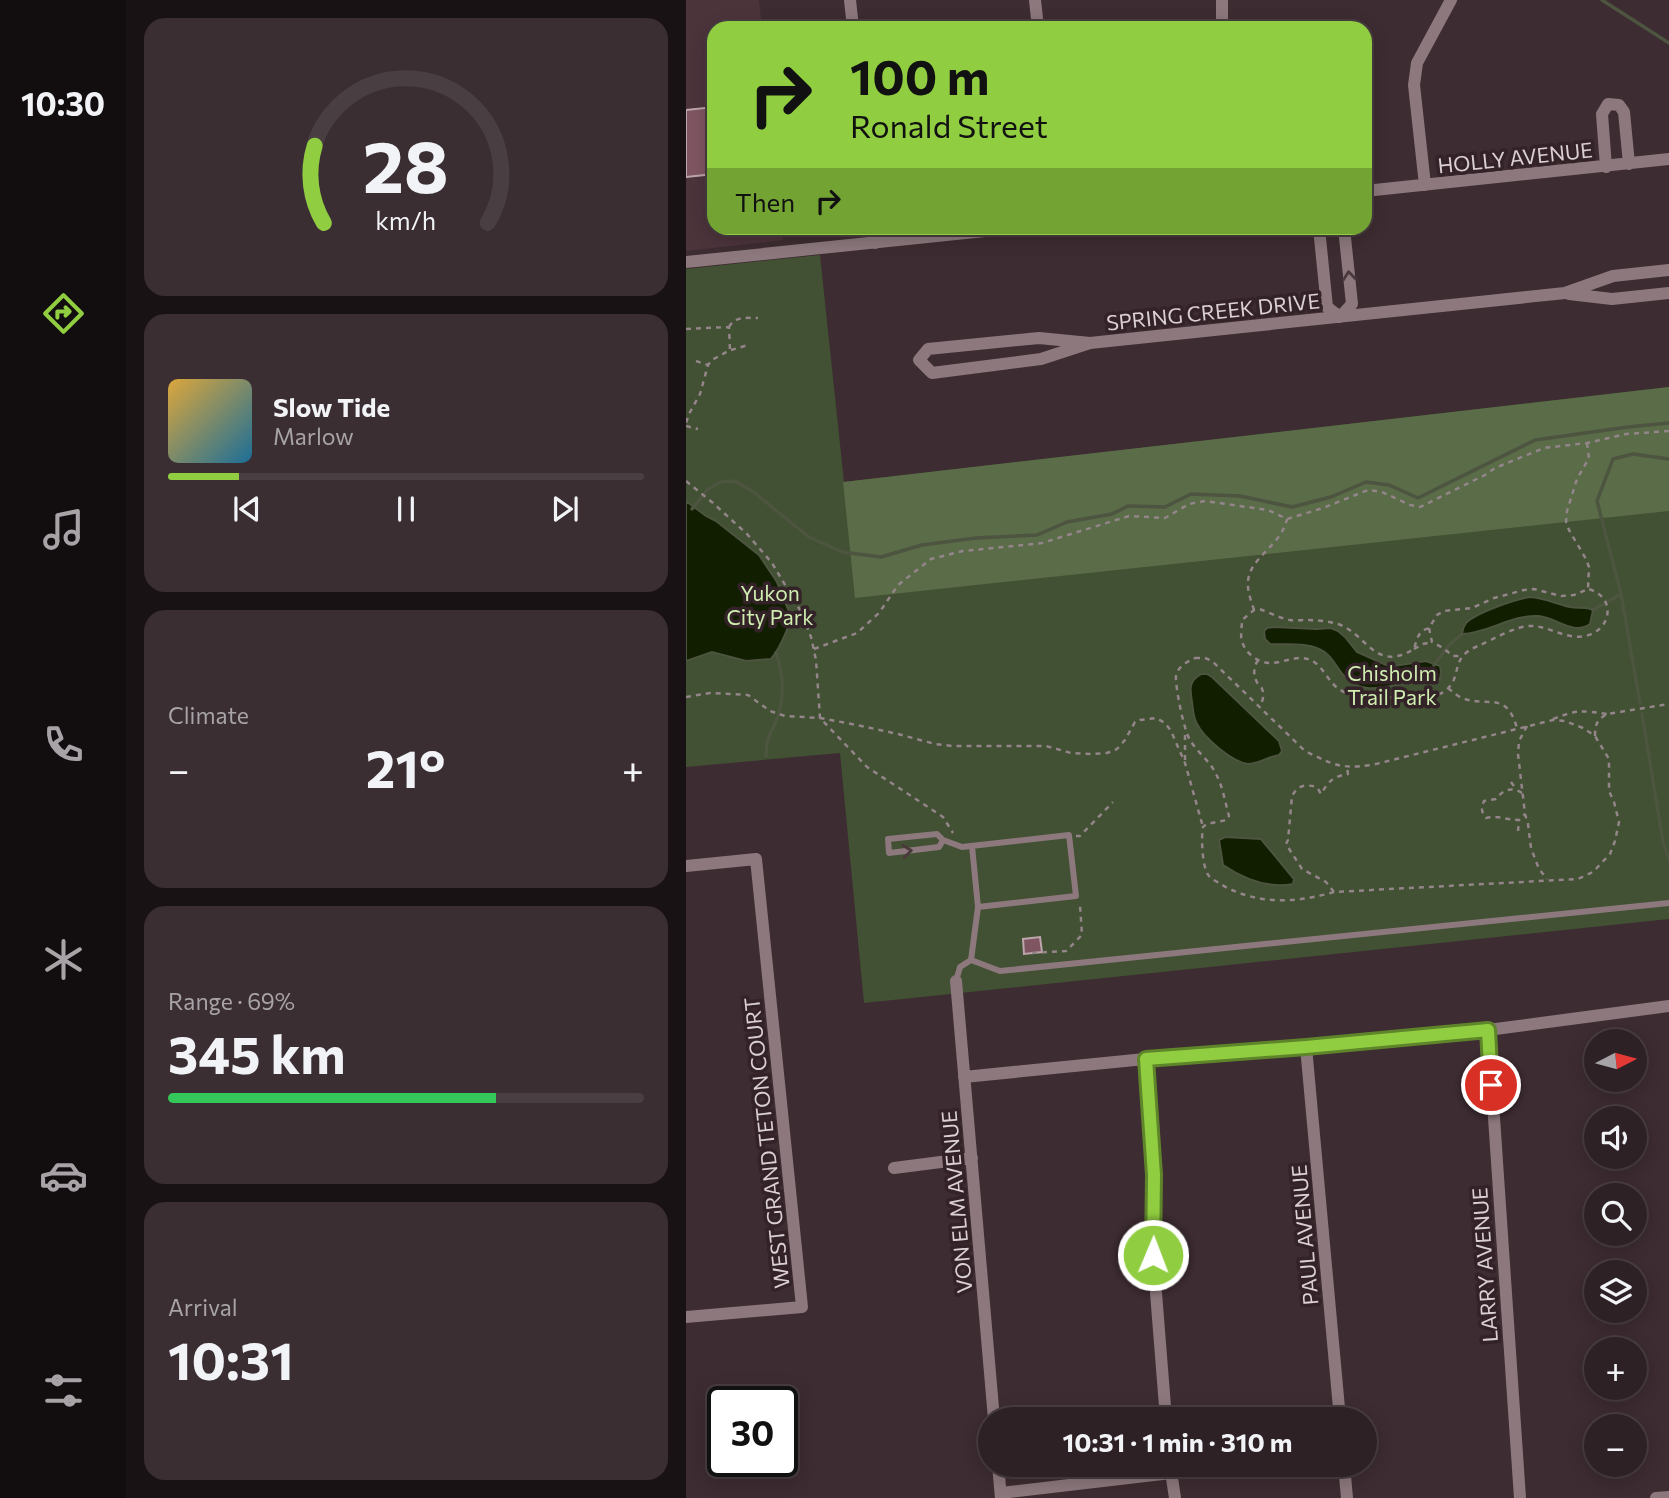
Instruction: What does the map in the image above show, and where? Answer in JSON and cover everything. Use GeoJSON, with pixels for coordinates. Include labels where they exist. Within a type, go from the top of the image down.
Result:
{"type":"FeatureCollection","features":[{"type":"Feature","properties":{"kind":"street"},"geometry":{"type":"LineString","coordinates":[[850,0],[852,21]]}},
{"type":"Feature","properties":{"kind":"street"},"geometry":{"type":"LineString","coordinates":[[1035,0],[1037,21]]}},
{"type":"Feature","properties":{"kind":"street"},"geometry":{"type":"LineString","coordinates":[[1222,0],[1222,21]]}},
{"type":"Feature","properties":{"kind":"street"},"geometry":{"type":"LineString","coordinates":[[1425,185],[1414,85],[1417,63],[1451,0]]}},
{"type":"Feature","properties":{"kind":"street"},"geometry":{"type":"LineString","coordinates":[[1606,167],[1602,114],[1608,104],[1619,105],[1624,112],[1629,164]]}},
{"type":"Feature","properties":{"kind":"street","name":"HOLLY AVENUE"},"geometry":{"type":"LineString","coordinates":[[1372,190],[1669,159]]}},
{"type":"Feature","properties":{"kind":"street"},"geometry":{"type":"LineString","coordinates":[[874,235],[875,243]]}},
{"type":"Feature","properties":{"kind":"street"},"geometry":{"type":"LineString","coordinates":[[686,262],[949,235]]}},
{"type":"Feature","properties":{"kind":"street","name":"SPRING CREEK DRIVE"},"geometry":{"type":"LineString","coordinates":[[1320,235],[1327,307],[1340,317]]}},
{"type":"Feature","properties":{"kind":"street","name":"SPRING CREEK DRIVE"},"geometry":{"type":"LineString","coordinates":[[1340,317],[1352,304],[1344,235]]}},
{"type":"Feature","properties":{"kind":"street","name":"SPRING CREEK DRIVE"},"geometry":{"type":"LineString","coordinates":[[1565,293],[1613,276],[1669,270]]}},
{"type":"Feature","properties":{"kind":"street","name":"SPRING CREEK DRIVE"},"geometry":{"type":"LineString","coordinates":[[1090,343],[1041,359],[932,373],[919,360],[928,349],[1039,338],[1090,343],[1565,293],[1612,299],[1669,293]]}},
{"type":"Feature","properties":{"kind":"street","name":"WEST GRAND TETON COURT"},"geometry":{"type":"LineString","coordinates":[[686,866],[756,859],[802,1307],[686,1317]]}},
{"type":"Feature","properties":{"kind":"street","name":"VON ELM AVENUE"},"geometry":{"type":"LineString","coordinates":[[956,982],[993,1407]]}},
{"type":"Feature","properties":{"kind":"street"},"geometry":{"type":"LineString","coordinates":[[964,1077],[1488,1030],[1669,1006]]}},
{"type":"Feature","properties":{"kind":"street","name":"LARRY AVENUE"},"geometry":{"type":"LineString","coordinates":[[1488,1030],[1520,1498]]}},
{"type":"Feature","properties":{"kind":"street","name":"PAUL AVENUE"},"geometry":{"type":"LineString","coordinates":[[1306,1047],[1339,1407]]}},
{"type":"Feature","properties":{"kind":"street"},"geometry":{"type":"LineString","coordinates":[[1146,1059],[1154,1175],[1153,1255],[1165,1407]]}},
{"type":"Feature","properties":{"kind":"street"},"geometry":{"type":"LineString","coordinates":[[894,1168],[972,1158]]}},
{"type":"Feature","properties":{"kind":"street"},"geometry":{"type":"LineString","coordinates":[[999,1477],[1001,1495],[1118,1477]]}},
{"type":"Feature","properties":{"kind":"street"},"geometry":{"type":"LineString","coordinates":[[1171,1477],[1175,1498]]}},
{"type":"Feature","properties":{"kind":"street"},"geometry":{"type":"LineString","coordinates":[[1345,1477],[1347,1498]]}},
{"type":"Feature","properties":{"kind":"street"},"geometry":{"type":"LineString","coordinates":[[1656,1498],[1669,1497]]}},
{"type":"Feature","properties":{"kind":"lane"},"geometry":{"type":"LineString","coordinates":[[943,840],[939,847],[889,853],[887,839],[937,834],[943,840],[962,847],[1069,835],[1076,896],[978,907]]}},
{"type":"Feature","properties":{"kind":"lane"},"geometry":{"type":"LineString","coordinates":[[971,960],[978,907],[972,846]]}},
{"type":"Feature","properties":{"kind":"lane"},"geometry":{"type":"LineString","coordinates":[[971,960],[1000,971],[1669,903]]}},
{"type":"Feature","properties":{"kind":"lane"},"geometry":{"type":"LineString","coordinates":[[956,982],[960,967],[971,960]]}},
{"type":"Feature","properties":{"kind":"path"},"geometry":{"type":"LineString","coordinates":[[730,350],[729,327],[732,323],[738,319],[758,318]]}},
{"type":"Feature","properties":{"kind":"path"},"geometry":{"type":"LineString","coordinates":[[686,329],[729,327]]}},
{"type":"Feature","properties":{"kind":"path"},"geometry":{"type":"LineString","coordinates":[[698,429],[686,425],[687,414],[700,394],[708,365],[730,350],[748,345]]}},
{"type":"Feature","properties":{"kind":"path"},"geometry":{"type":"LineString","coordinates":[[696,361],[708,365]]}},
{"type":"Feature","properties":{"kind":"path"},"geometry":{"type":"LineString","coordinates":[[814,649],[857,632],[879,613],[898,585],[931,559],[963,551],[1042,543],[1129,516],[1165,518],[1189,503],[1205,501],[1268,510],[1287,519],[1368,490],[1382,492],[1410,505],[1420,506],[1495,468],[1536,451],[1626,434],[1669,430]]}},
{"type":"Feature","properties":{"kind":"path"},"geometry":{"type":"LineString","coordinates":[[1587,443],[1589,458],[1577,479],[1566,522],[1589,567],[1588,589]]}},
{"type":"Feature","properties":{"kind":"path"},"geometry":{"type":"LineString","coordinates":[[688,483],[747,534],[772,563],[800,610],[814,649],[820,718],[867,767],[943,817],[953,833],[952,844]]}},
{"type":"Feature","properties":{"kind":"path"},"geometry":{"type":"LineString","coordinates":[[1254,610],[1248,583],[1251,572],[1259,558],[1279,538],[1287,519]]}},
{"type":"Feature","properties":{"kind":"path"},"geometry":{"type":"LineString","coordinates":[[1432,642],[1429,628],[1437,615],[1444,611],[1480,606],[1524,590],[1534,589],[1561,596],[1574,595],[1588,589],[1597,592],[1607,607],[1607,621],[1593,634],[1570,637],[1536,626],[1524,627],[1476,647],[1459,659],[1458,667],[1454,679],[1443,693],[1411,693],[1381,699],[1349,695],[1334,685],[1324,671],[1309,659],[1266,663],[1258,660],[1250,654],[1241,640],[1242,620],[1259,609],[1292,621],[1312,620],[1341,625],[1371,650],[1390,656],[1407,653],[1432,642],[1449,652],[1458,667]]}},
{"type":"Feature","properties":{"kind":"path"},"geometry":{"type":"LineString","coordinates":[[1414,649],[1419,634],[1429,628]]}},
{"type":"Feature","properties":{"kind":"path"},"geometry":{"type":"LineString","coordinates":[[1453,656],[1463,656]]}},
{"type":"Feature","properties":{"kind":"path"},"geometry":{"type":"LineString","coordinates":[[1185,764],[1185,732],[1176,678],[1179,669],[1195,658],[1212,661],[1305,751],[1347,768],[1373,765],[1551,720],[1572,712],[1584,710],[1607,714],[1669,704]]}},
{"type":"Feature","properties":{"kind":"path"},"geometry":{"type":"LineString","coordinates":[[1258,660],[1254,675],[1264,696],[1260,708]]}},
{"type":"Feature","properties":{"kind":"path"},"geometry":{"type":"LineString","coordinates":[[1448,688],[1463,698],[1503,704],[1514,716],[1517,728]]}},
{"type":"Feature","properties":{"kind":"path"},"geometry":{"type":"LineString","coordinates":[[686,697],[710,692],[748,695],[770,711],[785,716],[820,718],[935,744],[1046,746],[1071,753],[1092,754],[1117,749],[1135,722],[1156,718],[1165,723],[1171,731],[1185,764],[1203,827],[1206,872],[1236,893],[1284,901],[1316,898],[1334,892],[1578,879],[1593,872],[1610,854],[1619,822],[1609,791],[1609,759],[1595,736],[1565,721],[1551,720]]}},
{"type":"Feature","properties":{"kind":"path"},"geometry":{"type":"LineString","coordinates":[[1595,736],[1598,719],[1607,714]]}},
{"type":"Feature","properties":{"kind":"path"},"geometry":{"type":"LineString","coordinates":[[1527,726],[1519,741],[1518,754],[1525,814],[1531,848],[1539,869],[1548,881]]}},
{"type":"Feature","properties":{"kind":"path"},"geometry":{"type":"LineString","coordinates":[[1185,732],[1219,778],[1228,816],[1227,821],[1203,827]]}},
{"type":"Feature","properties":{"kind":"path"},"geometry":{"type":"LineString","coordinates":[[1334,892],[1326,882],[1301,869],[1286,844],[1289,840],[1295,790],[1308,785],[1317,787],[1321,794],[1331,780],[1348,774],[1347,768]]}},
{"type":"Feature","properties":{"kind":"path"},"geometry":{"type":"LineString","coordinates":[[1511,782],[1516,789]]}},
{"type":"Feature","properties":{"kind":"path"},"geometry":{"type":"LineString","coordinates":[[1519,820],[1495,816],[1486,818],[1481,807],[1484,801],[1496,799],[1509,788],[1523,793]]}},
{"type":"Feature","properties":{"kind":"path"},"geometry":{"type":"LineString","coordinates":[[1069,837],[1080,836],[1113,802]]}},
{"type":"Feature","properties":{"kind":"path"},"geometry":{"type":"LineString","coordinates":[[1518,831],[1519,820],[1525,814]]}},
{"type":"Feature","properties":{"kind":"path"},"geometry":{"type":"LineString","coordinates":[[1032,954],[1066,951],[1079,938],[1082,934],[1082,919],[1080,902],[1076,896]]}},
{"type":"Feature","properties":{"kind":"shaded area"},"geometry":{"type":"Polygon","coordinates":[[[686,0],[759,0],[761,21],[707,21],[707,235],[782,235],[783,240],[686,251],[686,0]]]}},
{"type":"Feature","properties":{"kind":"shaded area"},"geometry":{"type":"Polygon","coordinates":[[[1669,387],[1669,511],[855,598],[843,482],[1669,387]]]}},
{"type":"Feature","properties":{"kind":"shaded area"},"geometry":{"type":"Polygon","coordinates":[[[686,501],[759,555],[777,582],[792,619],[771,659],[746,661],[712,652],[686,661],[686,501]]]}},
{"type":"Feature","properties":{"kind":"shaded area"},"geometry":{"type":"Polygon","coordinates":[[[1530,597],[1593,610],[1590,624],[1577,628],[1545,617],[1528,616],[1481,631],[1462,634],[1466,623],[1478,615],[1506,603],[1530,597]]]}},
{"type":"Feature","properties":{"kind":"shaded area"},"geometry":{"type":"Polygon","coordinates":[[[1274,627],[1331,628],[1345,637],[1357,652],[1386,665],[1426,661],[1440,666],[1440,679],[1375,688],[1359,686],[1345,677],[1331,658],[1319,649],[1301,645],[1270,644],[1265,639],[1264,631],[1274,627]]]}},
{"type":"Feature","properties":{"kind":"shaded area"},"geometry":{"type":"Polygon","coordinates":[[[1201,674],[1212,677],[1279,741],[1282,751],[1279,755],[1248,764],[1227,754],[1206,736],[1195,719],[1191,694],[1192,683],[1201,674]]]}},
{"type":"Feature","properties":{"kind":"shaded area"},"geometry":{"type":"Polygon","coordinates":[[[1225,837],[1261,839],[1294,879],[1293,884],[1256,882],[1223,865],[1219,840],[1225,837]]]}},
{"type":"Feature","properties":{"kind":"green space","name":"Chisholm Trail Park"},"geometry":{"type":"Polygon","coordinates":[[[820,255],[844,482],[1669,387],[1669,919],[864,1003],[840,753],[686,767],[686,269],[820,255]]]}},
{"type":"Feature","properties":{"kind":"building"},"geometry":{"type":"Polygon","coordinates":[[[707,108],[707,175],[686,177],[686,110],[707,108]]]}},
{"type":"Feature","properties":{"kind":"building"},"geometry":{"type":"Polygon","coordinates":[[[1040,937],[1042,952],[1024,954],[1023,939],[1040,937]]]}},
{"type":"Feature","properties":{"kind":"waterway"},"geometry":{"type":"LineString","coordinates":[[1602,0],[1669,43]]}},
{"type":"Feature","properties":{"kind":"waterway"},"geometry":{"type":"LineString","coordinates":[[692,509],[708,489],[721,482],[735,481],[752,491],[809,537],[842,552],[881,557],[922,545],[976,538],[1037,535],[1067,522],[1112,514],[1128,506],[1165,507],[1191,494],[1240,496],[1292,507],[1331,497],[1366,482],[1389,485],[1418,498],[1535,440],[1669,423]]}},
{"type":"Feature","properties":{"kind":"waterway"},"geometry":{"type":"LineString","coordinates":[[1640,703],[1621,594],[1597,501],[1613,459],[1633,454],[1669,459]]}},
{"type":"Feature","properties":{"kind":"waterway"},"geometry":{"type":"LineString","coordinates":[[1593,610],[1621,594]]}},
{"type":"Feature","properties":{"kind":"waterway"},"geometry":{"type":"LineString","coordinates":[[1434,665],[1449,645],[1462,634]]}},
{"type":"Feature","properties":{"kind":"waterway"},"geometry":{"type":"LineString","coordinates":[[766,756],[782,699],[781,675],[776,653]]}},
{"type":"Feature","properties":{"kind":"waterway"},"geometry":{"type":"LineString","coordinates":[[1642,714],[1663,842],[1669,860]]}},
{"type":"Feature","properties":{"kind":"route"},"geometry":{"type":"LineString","coordinates":[[1153,1255],[1154,1175],[1146,1059],[1488,1030],[1491,1085]]}},
{"type":"Feature","properties":{"kind":"park label","name":"Yukon City Park"},"geometry":{"type":"Point","coordinates":[770,604]}}]}
